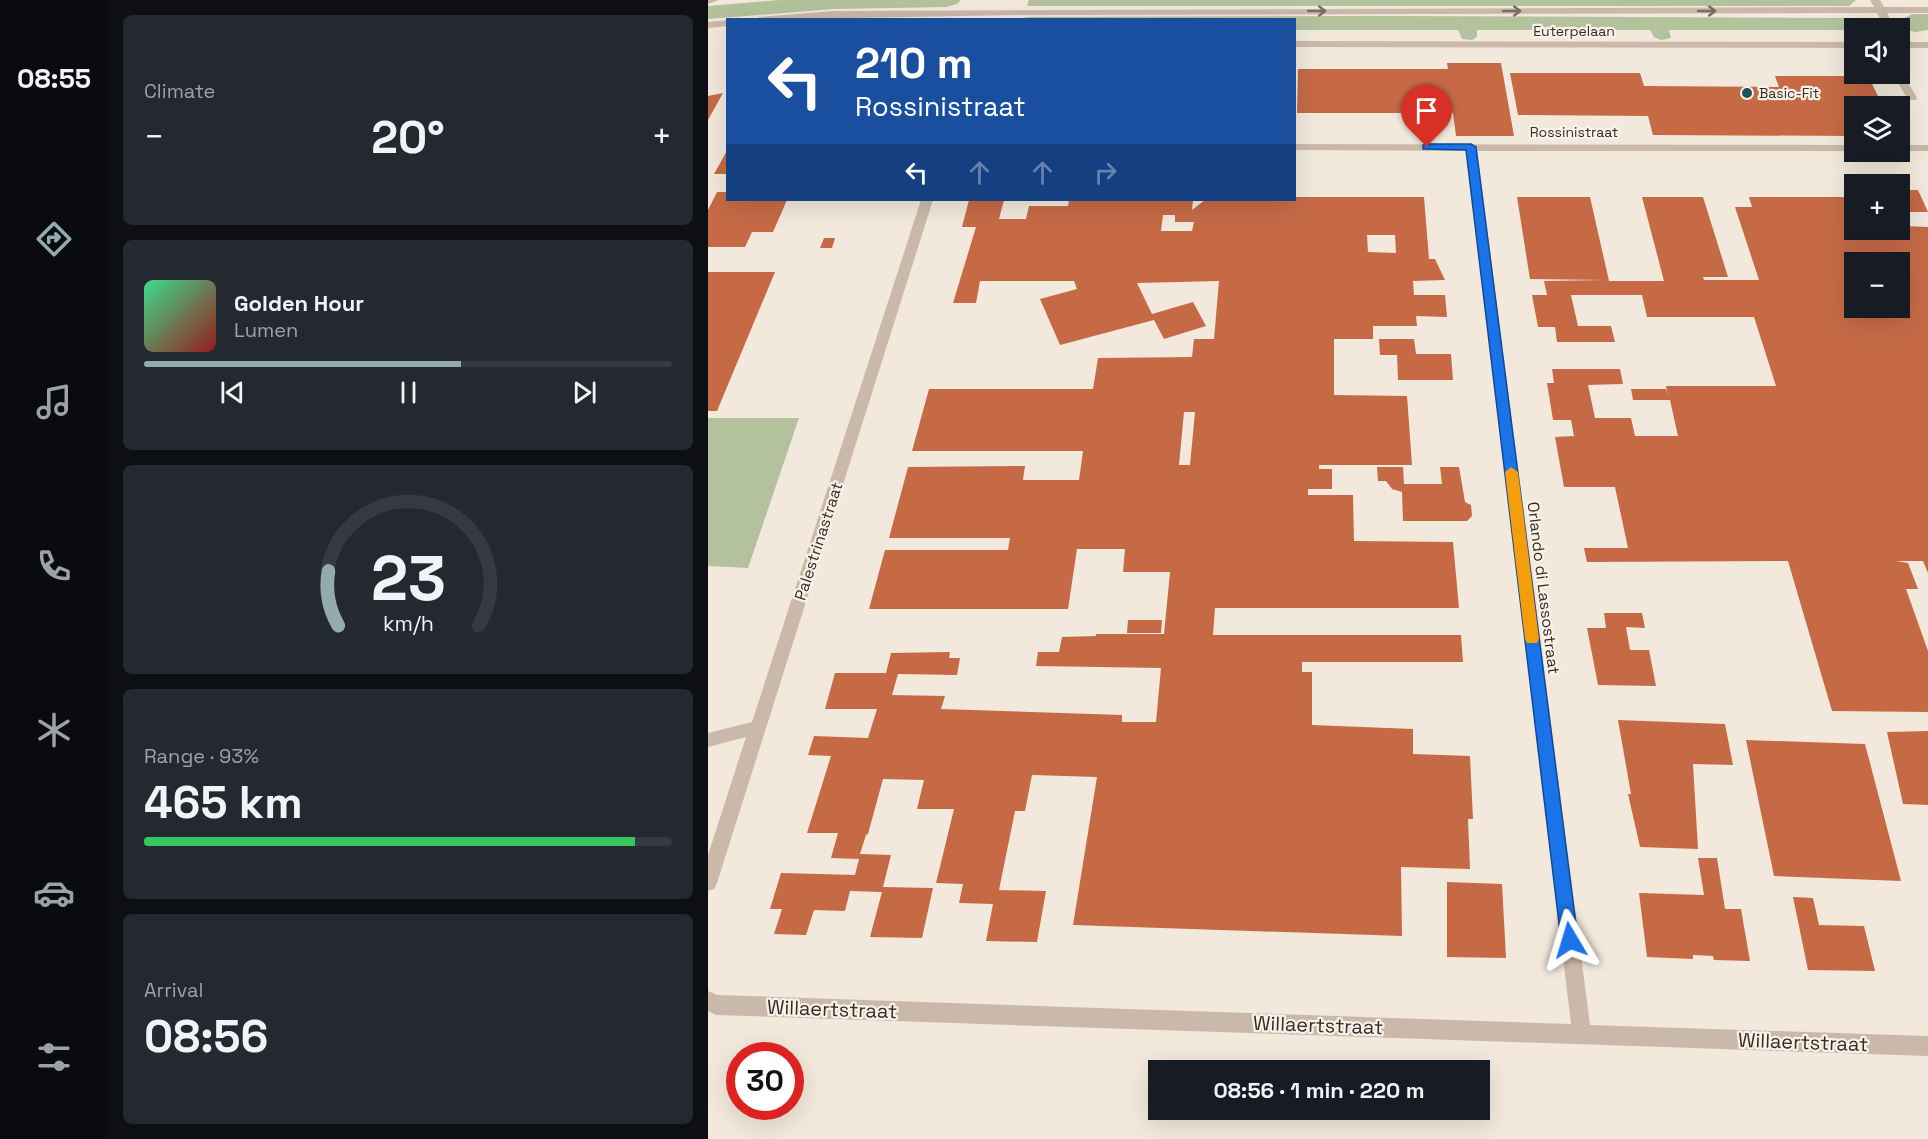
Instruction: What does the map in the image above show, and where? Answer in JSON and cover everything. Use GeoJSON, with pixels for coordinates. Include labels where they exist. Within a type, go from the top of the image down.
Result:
{"type":"FeatureCollection","features":[{"type":"Feature","properties":{"kind":"street"},"geometry":{"type":"LineString","coordinates":[[708,1],[714,0]]}},
{"type":"Feature","properties":{"kind":"street"},"geometry":{"type":"LineString","coordinates":[[985,16],[989,0]]}},
{"type":"Feature","properties":{"kind":"street"},"geometry":{"type":"LineString","coordinates":[[1875,0],[1885,18]]}},
{"type":"Feature","properties":{"kind":"street","name":"Euterpelaan"},"geometry":{"type":"LineString","coordinates":[[784,18],[833,14],[985,16],[1928,10]]}},
{"type":"Feature","properties":{"kind":"street"},"geometry":{"type":"LineString","coordinates":[[708,25],[726,23]]}},
{"type":"Feature","properties":{"kind":"street","name":"Euterpelaan"},"geometry":{"type":"LineString","coordinates":[[1296,45],[1844,45]]}},
{"type":"Feature","properties":{"kind":"street"},"geometry":{"type":"LineString","coordinates":[[1910,45],[1928,45]]}},
{"type":"Feature","properties":{"kind":"street"},"geometry":{"type":"LineString","coordinates":[[1904,84],[1912,98]]}},
{"type":"Feature","properties":{"kind":"street","name":"Rossinistraat"},"geometry":{"type":"LineString","coordinates":[[1296,147],[1844,148]]}},
{"type":"Feature","properties":{"kind":"street","name":"Orlando di Lassostraat"},"geometry":{"type":"LineString","coordinates":[[1471,147],[1582,1034]]}},
{"type":"Feature","properties":{"kind":"street"},"geometry":{"type":"LineString","coordinates":[[1910,148],[1928,148]]}},
{"type":"Feature","properties":{"kind":"street","name":"Palestrinastraat"},"geometry":{"type":"LineString","coordinates":[[708,882],[927,201]]}},
{"type":"Feature","properties":{"kind":"street"},"geometry":{"type":"LineString","coordinates":[[708,740],[758,727]]}},
{"type":"Feature","properties":{"kind":"street","name":"Willaertstraat"},"geometry":{"type":"LineString","coordinates":[[708,1001],[716,1005],[740,1006],[1928,1046]]}},
{"type":"Feature","properties":{"kind":"green space"},"geometry":{"type":"Polygon","coordinates":[[[779,0],[961,0],[957,4],[946,7],[834,9],[708,19],[708,6],[779,0]]]}},
{"type":"Feature","properties":{"kind":"green space"},"geometry":{"type":"Polygon","coordinates":[[[1029,0],[1856,0],[1849,6],[1027,6],[1029,0]]]}},
{"type":"Feature","properties":{"kind":"green space"},"geometry":{"type":"Polygon","coordinates":[[[1912,14],[1928,14],[1928,30],[1910,31],[1910,18],[1904,18],[1912,14]]]}},
{"type":"Feature","properties":{"kind":"green space"},"geometry":{"type":"Polygon","coordinates":[[[1387,16],[1857,18],[1844,18],[1844,30],[1669,30],[1671,38],[1661,40],[1654,37],[1650,30],[1477,30],[1477,37],[1472,40],[1462,39],[1458,30],[1296,30],[1296,18],[1023,18],[1387,16]]]}},
{"type":"Feature","properties":{"kind":"green space"},"geometry":{"type":"Polygon","coordinates":[[[708,418],[799,418],[748,568],[708,566],[708,418]]]}},
{"type":"Feature","properties":{"kind":"building"},"geometry":{"type":"Polygon","coordinates":[[[1447,63],[1501,63],[1514,136],[1456,136],[1453,113],[1297,113],[1298,69],[1448,69],[1447,63]]]}},
{"type":"Feature","properties":{"kind":"building"},"geometry":{"type":"Polygon","coordinates":[[[1510,73],[1640,73],[1644,86],[1779,87],[1775,76],[1844,76],[1844,84],[1872,84],[1878,96],[1844,96],[1844,136],[1653,135],[1648,116],[1518,115],[1510,73]]]}},
{"type":"Feature","properties":{"kind":"building"},"geometry":{"type":"Polygon","coordinates":[[[723,93],[708,120],[708,96],[723,93]]]}},
{"type":"Feature","properties":{"kind":"building"},"geometry":{"type":"Polygon","coordinates":[[[726,153],[726,174],[714,174],[726,153]]]}},
{"type":"Feature","properties":{"kind":"building"},"geometry":{"type":"Polygon","coordinates":[[[1910,190],[1918,190],[1928,212],[1910,212],[1910,190]]]}},
{"type":"Feature","properties":{"kind":"building"},"geometry":{"type":"Polygon","coordinates":[[[717,192],[726,192],[726,201],[787,201],[773,232],[752,232],[745,247],[708,247],[708,210],[717,192]]]}},
{"type":"Feature","properties":{"kind":"building"},"geometry":{"type":"Polygon","coordinates":[[[1296,197],[1424,197],[1429,259],[1435,259],[1445,280],[1413,281],[1414,295],[1445,295],[1447,317],[1416,316],[1417,326],[1373,326],[1373,339],[1334,339],[1334,395],[1407,396],[1412,465],[1319,465],[1319,469],[1332,469],[1332,489],[1308,489],[1308,495],[1353,495],[1354,541],[1453,542],[1459,608],[1215,608],[1213,635],[1461,635],[1463,662],[1302,662],[1302,672],[1312,672],[1312,725],[1413,729],[1413,754],[1470,756],[1473,819],[1468,819],[1470,869],[1401,867],[1402,936],[1073,925],[1097,777],[1032,775],[1025,811],[1015,811],[999,890],[1046,891],[1037,942],[986,941],[993,904],[959,903],[963,884],[936,883],[954,809],[917,809],[924,780],[883,779],[860,854],[891,855],[883,887],[933,888],[922,938],[870,937],[882,892],[850,891],[845,911],[814,910],[806,935],[774,934],[782,909],[770,909],[781,873],[855,875],[859,859],[831,858],[838,833],[807,833],[831,756],[808,755],[814,736],[868,738],[877,709],[825,709],[835,673],[886,673],[891,653],[950,652],[949,658],[960,658],[957,675],[898,674],[892,695],[945,696],[941,709],[1122,715],[1122,722],[1156,722],[1161,668],[1036,666],[1038,652],[1059,652],[1062,637],[1096,636],[1096,634],[1164,634],[1170,572],[1123,572],[1125,549],[1077,549],[1068,609],[869,609],[885,550],[1008,550],[1010,538],[889,538],[908,467],[1025,466],[1023,480],[1079,480],[1083,451],[912,451],[929,389],[1093,389],[1098,358],[1192,357],[1194,339],[1214,339],[1219,281],[1137,283],[1152,314],[1193,302],[1206,326],[1164,339],[1154,320],[1060,345],[1040,299],[1077,289],[1074,281],[980,281],[976,303],[953,303],[976,227],[962,227],[969,201],[1004,201],[999,219],[1026,219],[1029,206],[1068,206],[1069,201],[1193,201],[1192,210],[1204,201],[1296,201],[1296,197]],[[1163,215],[1161,231],[1192,231],[1194,222],[1175,222],[1175,215],[1163,215]],[[1367,235],[1368,252],[1396,253],[1395,235],[1367,235]],[[1184,412],[1179,465],[1190,465],[1195,412],[1184,412]]]}},
{"type":"Feature","properties":{"kind":"building"},"geometry":{"type":"Polygon","coordinates":[[[1517,197],[1590,197],[1609,281],[1664,281],[1642,197],[1703,197],[1728,277],[1703,277],[1704,280],[1759,280],[1735,207],[1752,207],[1749,197],[1844,197],[1844,240],[1910,240],[1910,226],[1928,227],[1928,573],[1923,561],[1896,561],[1908,563],[1918,589],[1906,589],[1928,651],[1928,712],[1832,711],[1788,561],[1587,562],[1584,548],[1628,548],[1615,487],[1564,487],[1555,437],[1574,436],[1571,420],[1553,420],[1547,383],[1554,383],[1552,369],[1620,369],[1623,384],[1588,385],[1595,418],[1631,418],[1635,436],[1678,436],[1670,400],[1633,400],[1631,389],[1666,389],[1668,397],[1666,386],[1776,386],[1754,317],[1647,317],[1642,295],[1571,295],[1578,326],[1611,326],[1615,342],[1557,342],[1555,327],[1538,327],[1532,295],[1547,295],[1544,281],[1605,280],[1530,279],[1517,197]]]}},
{"type":"Feature","properties":{"kind":"building"},"geometry":{"type":"Polygon","coordinates":[[[824,238],[835,238],[832,248],[820,248],[824,238]]]}},
{"type":"Feature","properties":{"kind":"building"},"geometry":{"type":"Polygon","coordinates":[[[708,272],[775,272],[717,411],[708,411],[708,272]]]}},
{"type":"Feature","properties":{"kind":"building"},"geometry":{"type":"Polygon","coordinates":[[[1379,339],[1414,339],[1416,354],[1451,354],[1453,380],[1398,380],[1397,355],[1380,355],[1379,339]]]}},
{"type":"Feature","properties":{"kind":"building"},"geometry":{"type":"Polygon","coordinates":[[[1377,467],[1403,467],[1404,484],[1442,484],[1440,467],[1459,467],[1465,502],[1471,505],[1472,516],[1467,521],[1403,521],[1402,492],[1392,489],[1386,481],[1378,481],[1377,467]]]}},
{"type":"Feature","properties":{"kind":"building"},"geometry":{"type":"Polygon","coordinates":[[[1604,613],[1642,613],[1645,628],[1626,627],[1630,650],[1649,650],[1656,686],[1598,685],[1587,628],[1606,628],[1604,613]]]}},
{"type":"Feature","properties":{"kind":"building"},"geometry":{"type":"Polygon","coordinates":[[[1128,620],[1162,620],[1161,633],[1127,633],[1128,620]]]}},
{"type":"Feature","properties":{"kind":"building"},"geometry":{"type":"Polygon","coordinates":[[[1618,720],[1725,724],[1733,765],[1693,764],[1698,849],[1640,847],[1628,794],[1631,794],[1618,720]]]}},
{"type":"Feature","properties":{"kind":"building"},"geometry":{"type":"Polygon","coordinates":[[[1928,731],[1928,805],[1903,804],[1887,732],[1928,731]]]}},
{"type":"Feature","properties":{"kind":"building"},"geometry":{"type":"Polygon","coordinates":[[[1746,740],[1865,744],[1901,881],[1774,876],[1746,740]]]}},
{"type":"Feature","properties":{"kind":"building"},"geometry":{"type":"Polygon","coordinates":[[[1698,858],[1717,858],[1725,909],[1741,909],[1750,961],[1714,960],[1713,956],[1693,955],[1693,959],[1647,957],[1639,893],[1704,895],[1698,858]]]}},
{"type":"Feature","properties":{"kind":"building"},"geometry":{"type":"Polygon","coordinates":[[[1447,882],[1502,884],[1506,958],[1447,957],[1447,882]]]}},
{"type":"Feature","properties":{"kind":"building"},"geometry":{"type":"Polygon","coordinates":[[[1793,897],[1813,898],[1819,925],[1864,926],[1875,971],[1808,970],[1793,897]]]}},
{"type":"Feature","properties":{"kind":"slow traffic"},"geometry":{"type":"LineString","coordinates":[[1511,472],[1532,639]]}},
{"type":"Feature","properties":{"kind":"place","name":"Basic-Fit"},"geometry":{"type":"Point","coordinates":[1747,93]}},
{"type":"Feature","properties":{"kind":"route"},"geometry":{"type":"LineString","coordinates":[[1427,147],[1471,147],[1570,940]]}}]}
